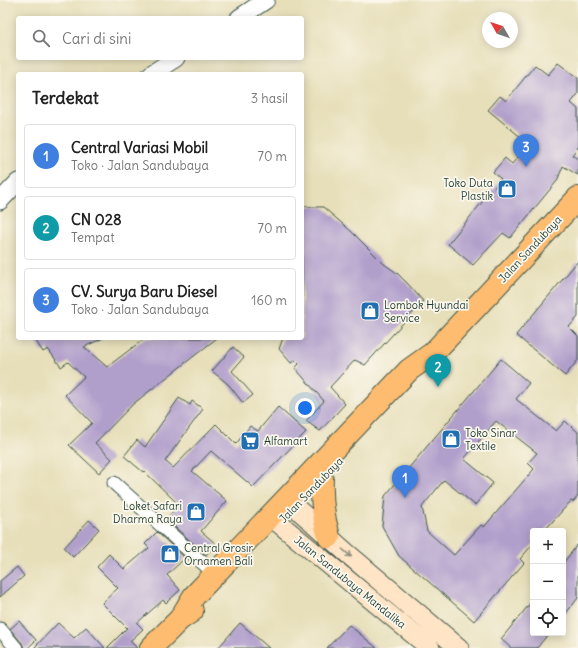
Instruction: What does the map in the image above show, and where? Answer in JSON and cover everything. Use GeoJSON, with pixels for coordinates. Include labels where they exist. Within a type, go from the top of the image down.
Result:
{"type":"FeatureCollection","features":[{"type":"Feature","properties":{"kind":"highway","name":"Jalan Sandubaya"},"geometry":{"type":"LineString","coordinates":[[290,503],[322,478],[418,377],[433,353],[578,198]]}},
{"type":"Feature","properties":{"kind":"highway","name":"Jalan Sandubaya"},"geometry":{"type":"LineString","coordinates":[[151,648],[180,619],[202,604],[274,520],[409,370],[433,353]]}},
{"type":"Feature","properties":{"kind":"highway"},"geometry":{"type":"LineString","coordinates":[[322,478],[321,498],[323,518],[329,537]]}},
{"type":"Feature","properties":{"kind":"highway","name":"Jalan Sandubaya"},"geometry":{"type":"LineString","coordinates":[[180,619],[194,596],[215,574],[274,520]]}},
{"type":"Feature","properties":{"kind":"main road"},"geometry":{"type":"LineString","coordinates":[[290,503],[459,648]]}},
{"type":"Feature","properties":{"kind":"main road","name":"Jalan Sandubaya Mandalika"},"geometry":{"type":"LineString","coordinates":[[274,520],[430,648]]}},
{"type":"Feature","properties":{"kind":"street"},"geometry":{"type":"LineString","coordinates":[[242,16],[266,0]]}},
{"type":"Feature","properties":{"kind":"street"},"geometry":{"type":"LineString","coordinates":[[154,72],[173,60]]}},
{"type":"Feature","properties":{"kind":"street"},"geometry":{"type":"LineString","coordinates":[[0,202],[16,184]]}},
{"type":"Feature","properties":{"kind":"street"},"geometry":{"type":"LineString","coordinates":[[114,484],[215,574]]}},
{"type":"Feature","properties":{"kind":"street"},"geometry":{"type":"LineString","coordinates":[[0,629],[16,648]]}},
{"type":"Feature","properties":{"kind":"building"},"geometry":{"type":"Polygon","coordinates":[[[558,63],[578,78],[578,94],[571,103],[578,109],[578,147],[572,155],[578,159],[578,175],[563,166],[557,181],[510,238],[503,233],[473,265],[448,244],[501,179],[493,172],[505,158],[512,164],[529,144],[488,110],[500,96],[506,101],[535,65],[548,75],[558,63]]]}},
{"type":"Feature","properties":{"kind":"building"},"geometry":{"type":"Polygon","coordinates":[[[304,205],[323,207],[352,232],[384,264],[397,273],[423,301],[365,365],[355,360],[330,387],[345,404],[320,431],[306,421],[324,401],[295,368],[299,364],[295,360],[291,363],[279,349],[282,340],[304,340],[304,205]]]}},
{"type":"Feature","properties":{"kind":"building"},"geometry":{"type":"Polygon","coordinates":[[[578,261],[578,317],[569,327],[578,336],[578,360],[565,376],[516,335],[578,261]]]}},
{"type":"Feature","properties":{"kind":"building"},"geometry":{"type":"Polygon","coordinates":[[[35,340],[99,340],[84,347],[107,367],[142,340],[214,340],[133,404],[95,443],[112,459],[99,473],[69,445],[92,423],[65,395],[84,377],[68,362],[61,367],[48,349],[43,352],[35,340]]]}},
{"type":"Feature","properties":{"kind":"building"},"geometry":{"type":"Polygon","coordinates":[[[233,347],[244,357],[232,371],[253,395],[243,403],[229,385],[212,371],[233,347]]]}},
{"type":"Feature","properties":{"kind":"building"},"geometry":{"type":"Polygon","coordinates":[[[501,359],[529,383],[516,399],[556,431],[565,421],[578,432],[578,496],[573,502],[571,501],[547,528],[530,528],[530,547],[520,559],[524,563],[474,621],[399,556],[382,526],[385,496],[501,359]],[[496,421],[464,459],[493,483],[475,505],[444,480],[422,507],[427,531],[454,555],[481,525],[484,527],[534,469],[528,463],[537,453],[496,421]]]}},
{"type":"Feature","properties":{"kind":"building"},"geometry":{"type":"Polygon","coordinates":[[[179,398],[190,405],[192,401],[203,409],[165,461],[173,468],[216,424],[236,444],[250,426],[258,431],[278,407],[306,432],[253,487],[211,451],[192,471],[227,501],[201,531],[216,544],[206,555],[166,519],[179,505],[144,471],[143,472],[124,456],[137,440],[145,447],[179,398]]]}},
{"type":"Feature","properties":{"kind":"building"},"geometry":{"type":"Polygon","coordinates":[[[89,520],[99,529],[73,557],[64,548],[89,520]]]}},
{"type":"Feature","properties":{"kind":"building"},"geometry":{"type":"Polygon","coordinates":[[[157,532],[185,558],[167,575],[180,590],[166,603],[163,600],[137,623],[143,629],[130,641],[137,648],[107,648],[127,628],[102,603],[118,588],[97,567],[109,554],[124,569],[149,548],[145,544],[157,532]]]}},
{"type":"Feature","properties":{"kind":"building"},"geometry":{"type":"Polygon","coordinates":[[[578,544],[578,598],[566,613],[566,564],[566,559],[578,544]]]}},
{"type":"Feature","properties":{"kind":"building"},"geometry":{"type":"Polygon","coordinates":[[[17,567],[24,576],[0,597],[0,581],[17,567]]]}},
{"type":"Feature","properties":{"kind":"building"},"geometry":{"type":"Polygon","coordinates":[[[530,604],[530,636],[547,636],[537,648],[511,648],[501,639],[530,604]]]}},
{"type":"Feature","properties":{"kind":"building"},"geometry":{"type":"Polygon","coordinates":[[[19,621],[36,640],[28,648],[24,648],[22,643],[10,629],[19,621]]]}},
{"type":"Feature","properties":{"kind":"building"},"geometry":{"type":"Polygon","coordinates":[[[58,623],[74,638],[86,627],[105,648],[34,648],[58,623]]]}},
{"type":"Feature","properties":{"kind":"building"},"geometry":{"type":"Polygon","coordinates":[[[240,623],[269,648],[218,648],[240,623]]]}},
{"type":"Feature","properties":{"kind":"building"},"geometry":{"type":"Polygon","coordinates":[[[349,625],[377,648],[327,648],[349,625]]]}},
{"type":"Feature","properties":{"kind":"place","name":"CV. Surya Baru Diesel"},"geometry":{"type":"Point","coordinates":[526,167]}},
{"type":"Feature","properties":{"kind":"place","name":"Toko Duta Plastik"},"geometry":{"type":"Point","coordinates":[507,189]}},
{"type":"Feature","properties":{"kind":"place","name":"Lombok Hyundai Service"},"geometry":{"type":"Point","coordinates":[370,311]}},
{"type":"Feature","properties":{"kind":"place","name":"CN 028"},"geometry":{"type":"Point","coordinates":[438,387]}},
{"type":"Feature","properties":{"kind":"place","name":"Toko Sinar Textile"},"geometry":{"type":"Point","coordinates":[451,439]}},
{"type":"Feature","properties":{"kind":"place","name":"Alfamart"},"geometry":{"type":"Point","coordinates":[250,441]}},
{"type":"Feature","properties":{"kind":"place","name":"Central Variasi Mobil"},"geometry":{"type":"Point","coordinates":[405,498]}},
{"type":"Feature","properties":{"kind":"place","name":"Loket Safari Dharma Raya"},"geometry":{"type":"Point","coordinates":[196,512]}},
{"type":"Feature","properties":{"kind":"place","name":"Central Grosir Ornamen Bali"},"geometry":{"type":"Point","coordinates":[170,554]}}]}
